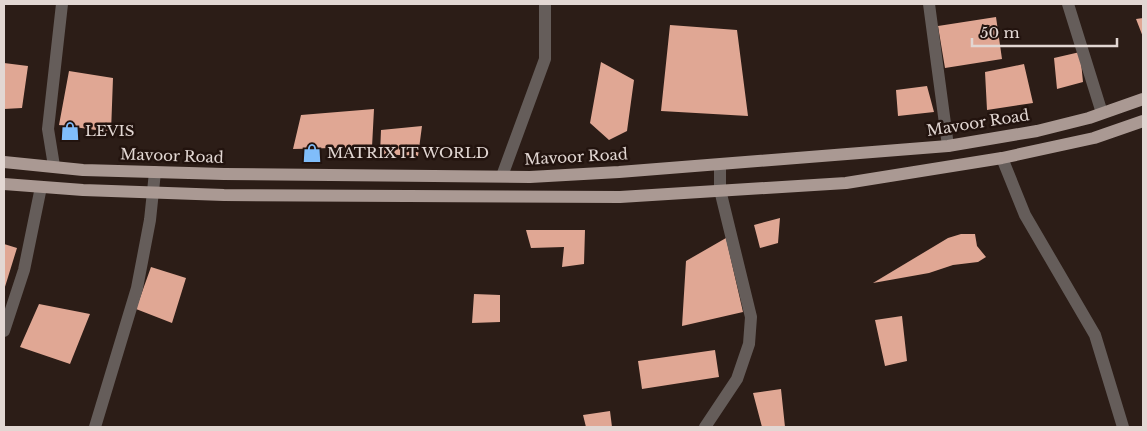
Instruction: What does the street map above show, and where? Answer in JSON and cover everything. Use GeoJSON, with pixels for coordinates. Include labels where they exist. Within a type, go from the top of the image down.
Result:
{"type":"FeatureCollection","features":[{"type":"Feature","properties":{"kind":"main road","name":"Mavoor Road"},"geometry":{"type":"LineString","coordinates":[[4,162],[83,170],[502,176],[720,165],[948,146],[1037,131],[1102,113],[1143,99]]}},
{"type":"Feature","properties":{"kind":"main road"},"geometry":{"type":"LineString","coordinates":[[4,184],[153,192],[620,197],[846,183],[1002,158],[1094,138],[1143,121]]}},
{"type":"Feature","properties":{"kind":"street"},"geometry":{"type":"LineString","coordinates":[[54,166],[48,129],[62,4]]}},
{"type":"Feature","properties":{"kind":"street"},"geometry":{"type":"LineString","coordinates":[[502,176],[545,59],[545,4]]}},
{"type":"Feature","properties":{"kind":"street"},"geometry":{"type":"LineString","coordinates":[[929,4],[948,146]]}},
{"type":"Feature","properties":{"kind":"street"},"geometry":{"type":"LineString","coordinates":[[1068,4],[1102,113]]}},
{"type":"Feature","properties":{"kind":"street"},"geometry":{"type":"LineString","coordinates":[[1002,158],[1025,215],[1095,335],[1123,427]]}},
{"type":"Feature","properties":{"kind":"street"},"geometry":{"type":"LineString","coordinates":[[705,427],[737,379],[749,344],[751,317],[720,190],[720,165]]}},
{"type":"Feature","properties":{"kind":"street"},"geometry":{"type":"LineString","coordinates":[[96,427],[137,288],[155,172]]}},
{"type":"Feature","properties":{"kind":"street"},"geometry":{"type":"LineString","coordinates":[[4,330],[24,270],[41,187]]}},
{"type":"Feature","properties":{"kind":"building"},"geometry":{"type":"Polygon","coordinates":[[[996,17],[1002,59],[945,68],[938,26],[996,17]]]}},
{"type":"Feature","properties":{"kind":"building"},"geometry":{"type":"Polygon","coordinates":[[[1143,18],[1143,37],[1136,19],[1143,18]]]}},
{"type":"Feature","properties":{"kind":"building"},"geometry":{"type":"Polygon","coordinates":[[[670,25],[737,30],[748,116],[661,111],[670,25]]]}},
{"type":"Feature","properties":{"kind":"building"},"geometry":{"type":"Polygon","coordinates":[[[1080,52],[1083,82],[1057,89],[1054,58],[1080,52]]]}},
{"type":"Feature","properties":{"kind":"building"},"geometry":{"type":"Polygon","coordinates":[[[601,62],[634,80],[627,131],[609,140],[590,123],[601,62]]]}},
{"type":"Feature","properties":{"kind":"building"},"geometry":{"type":"Polygon","coordinates":[[[4,63],[28,66],[22,108],[4,109],[4,63]]]}},
{"type":"Feature","properties":{"kind":"building"},"geometry":{"type":"Polygon","coordinates":[[[1024,64],[1033,103],[987,110],[985,72],[1024,64]]]}},
{"type":"Feature","properties":{"kind":"building"},"geometry":{"type":"Polygon","coordinates":[[[69,71],[113,78],[111,132],[59,125],[69,71]]]}},
{"type":"Feature","properties":{"kind":"building"},"geometry":{"type":"Polygon","coordinates":[[[927,86],[934,112],[898,116],[896,90],[927,86]]]}},
{"type":"Feature","properties":{"kind":"building"},"geometry":{"type":"Polygon","coordinates":[[[374,109],[372,147],[293,149],[301,115],[374,109]]]}},
{"type":"Feature","properties":{"kind":"building"},"geometry":{"type":"Polygon","coordinates":[[[422,126],[418,156],[380,154],[381,130],[422,126]]]}},
{"type":"Feature","properties":{"kind":"building"},"geometry":{"type":"Polygon","coordinates":[[[780,218],[778,243],[760,248],[754,225],[780,218]]]}},
{"type":"Feature","properties":{"kind":"building"},"geometry":{"type":"Polygon","coordinates":[[[526,230],[585,230],[584,264],[562,267],[564,247],[531,248],[526,230]]]}},
{"type":"Feature","properties":{"kind":"building"},"geometry":{"type":"Polygon","coordinates":[[[961,234],[975,234],[977,246],[986,257],[978,262],[953,265],[929,273],[873,283],[948,238],[961,234]]]}},
{"type":"Feature","properties":{"kind":"building"},"geometry":{"type":"Polygon","coordinates":[[[726,238],[743,312],[682,326],[686,261],[726,238]]]}},
{"type":"Feature","properties":{"kind":"building"},"geometry":{"type":"Polygon","coordinates":[[[4,244],[17,248],[4,290],[4,244]]]}},
{"type":"Feature","properties":{"kind":"building"},"geometry":{"type":"Polygon","coordinates":[[[151,267],[186,278],[172,323],[136,309],[151,267]]]}},
{"type":"Feature","properties":{"kind":"building"},"geometry":{"type":"Polygon","coordinates":[[[474,294],[500,295],[500,322],[472,323],[474,294]]]}},
{"type":"Feature","properties":{"kind":"building"},"geometry":{"type":"Polygon","coordinates":[[[39,304],[90,314],[70,364],[20,347],[39,304]]]}},
{"type":"Feature","properties":{"kind":"building"},"geometry":{"type":"Polygon","coordinates":[[[902,316],[907,361],[885,366],[875,320],[902,316]]]}},
{"type":"Feature","properties":{"kind":"building"},"geometry":{"type":"Polygon","coordinates":[[[715,350],[719,377],[642,389],[638,361],[715,350]]]}},
{"type":"Feature","properties":{"kind":"building"},"geometry":{"type":"Polygon","coordinates":[[[781,389],[785,427],[762,427],[753,393],[781,389]]]}},
{"type":"Feature","properties":{"kind":"building"},"geometry":{"type":"Polygon","coordinates":[[[610,411],[612,427],[586,427],[583,415],[610,411]]]}},
{"type":"Feature","properties":{"kind":"place","name":"LEVIS"},"geometry":{"type":"Point","coordinates":[70,131]}},
{"type":"Feature","properties":{"kind":"place","name":"MATRIX IT WORLD"},"geometry":{"type":"Point","coordinates":[312,153]}}]}
